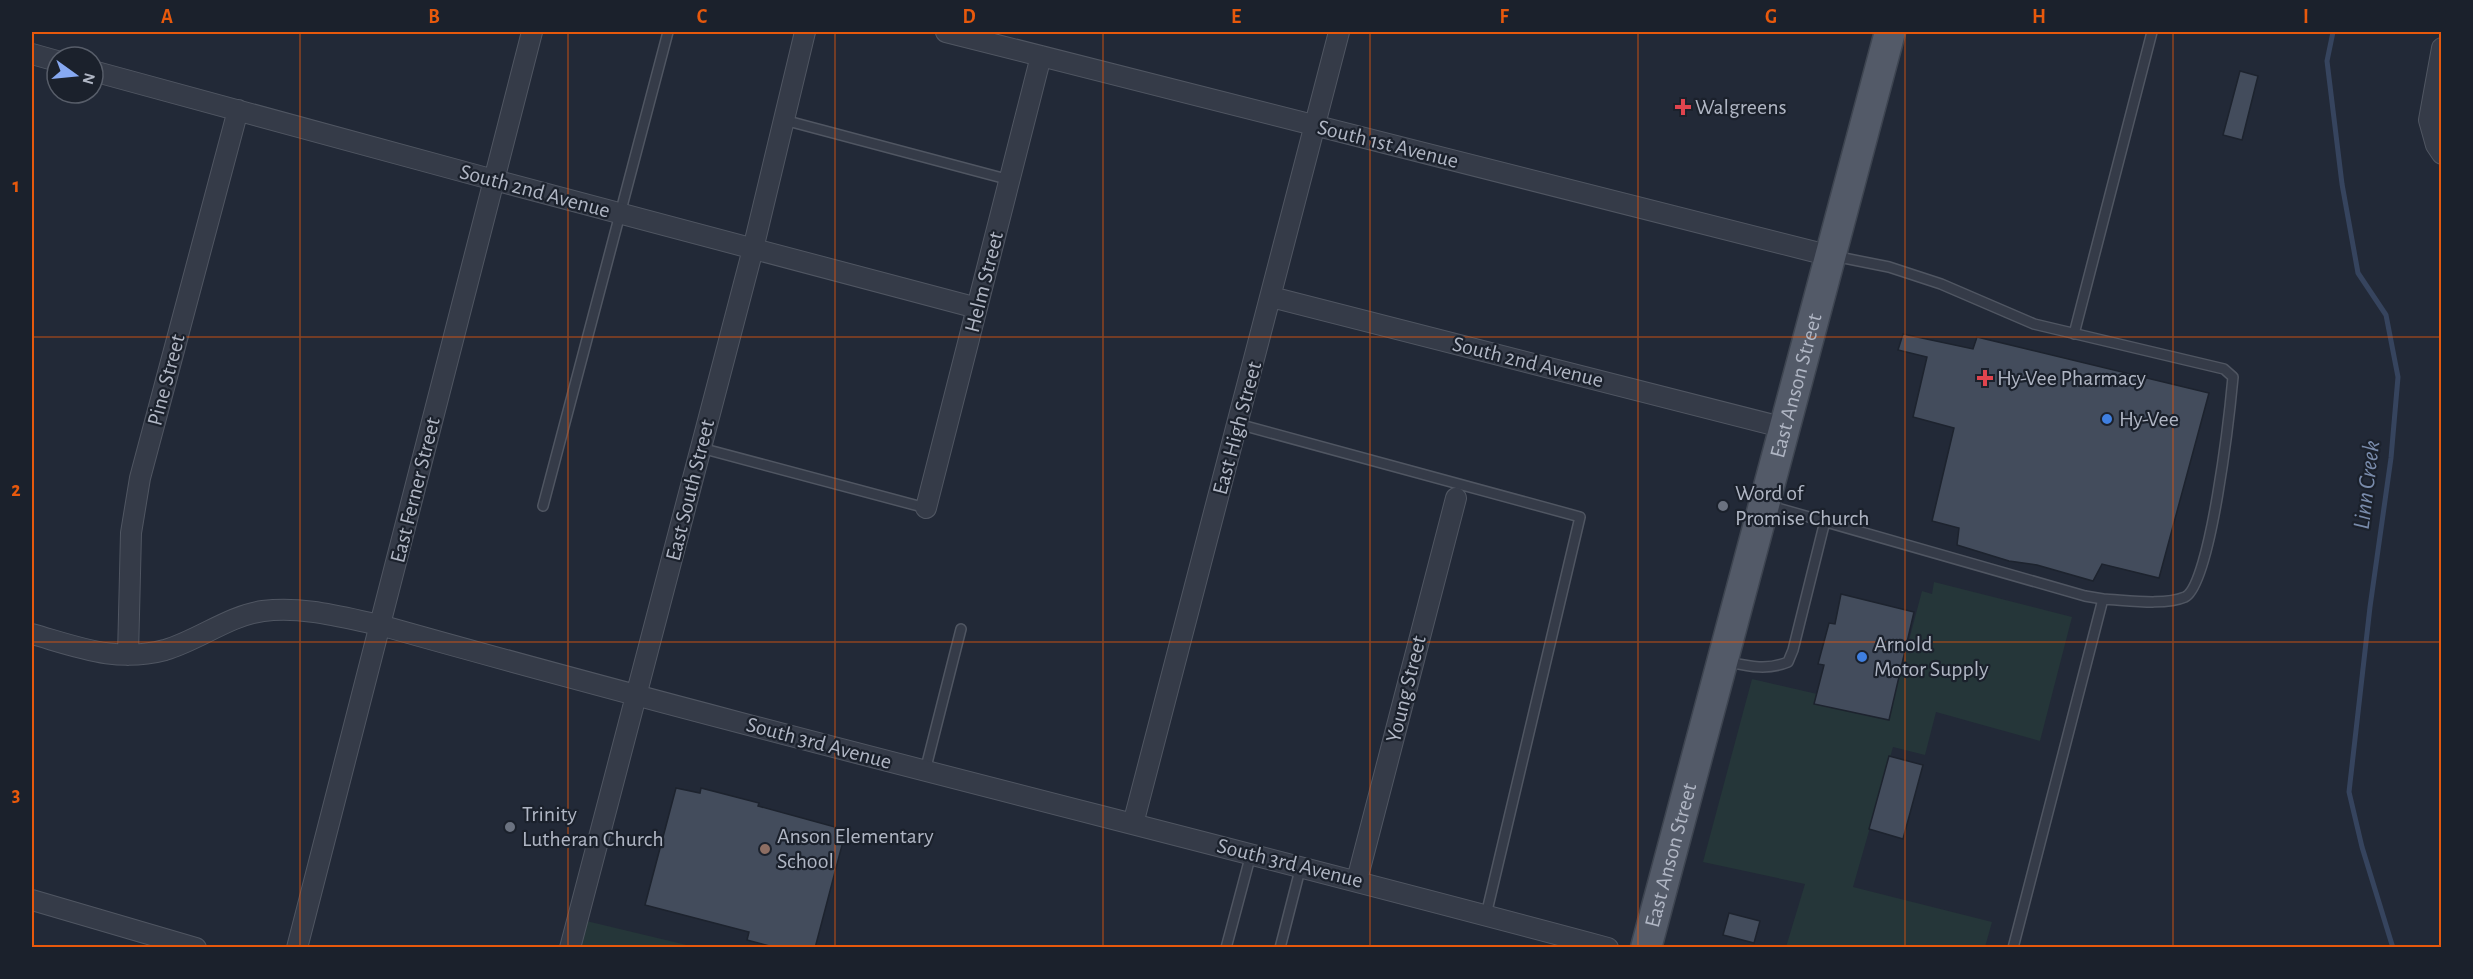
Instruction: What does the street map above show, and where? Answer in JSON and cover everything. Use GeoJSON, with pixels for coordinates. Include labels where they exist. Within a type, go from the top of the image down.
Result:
{"type":"FeatureCollection","features":[{"type":"Feature","properties":{"kind":"main road","name":"East Anson Street"},"geometry":{"type":"LineString","coordinates":[[1646,948],[1890,32]]}},
{"type":"Feature","properties":{"kind":"street","name":"East Ferner Street"},"geometry":{"type":"LineString","coordinates":[[297,948],[532,32]]}},
{"type":"Feature","properties":{"kind":"street","name":"East South Street"},"geometry":{"type":"LineString","coordinates":[[570,948],[753,249],[805,32]]}},
{"type":"Feature","properties":{"kind":"street","name":"South 1st Avenue"},"geometry":{"type":"LineString","coordinates":[[946,32],[1831,256]]}},
{"type":"Feature","properties":{"kind":"street","name":"East High Street"},"geometry":{"type":"LineString","coordinates":[[1133,824],[1339,32]]}},
{"type":"Feature","properties":{"kind":"street"},"geometry":{"type":"LineString","coordinates":[[2442,48],[2428,120],[2436,145],[2442,154]]}},
{"type":"Feature","properties":{"kind":"street","name":"Helm Street"},"geometry":{"type":"LineString","coordinates":[[926,508],[1041,56]]}},
{"type":"Feature","properties":{"kind":"street","name":"South 2nd Avenue"},"geometry":{"type":"LineString","coordinates":[[105,74],[977,308]]}},
{"type":"Feature","properties":{"kind":"street","name":"Pine Street"},"geometry":{"type":"LineString","coordinates":[[128,655],[131,533],[140,478],[238,110]]}},
{"type":"Feature","properties":{"kind":"street","name":"South 2nd Avenue"},"geometry":{"type":"LineString","coordinates":[[1271,297],[1785,428]]}},
{"type":"Feature","properties":{"kind":"street","name":"Young Street"},"geometry":{"type":"LineString","coordinates":[[1357,880],[1456,498]]}},
{"type":"Feature","properties":{"kind":"street","name":"South 3rd Avenue"},"geometry":{"type":"LineString","coordinates":[[32,634],[103,655],[128,655],[165,650],[221,624],[261,611],[306,610],[380,625],[925,771],[1357,880],[1608,948]]}},
{"type":"Feature","properties":{"kind":"street"},"geometry":{"type":"LineString","coordinates":[[32,900],[196,948]]}},
{"type":"Feature","properties":{"kind":"lane"},"geometry":{"type":"LineString","coordinates":[[543,506],[668,32]]}},
{"type":"Feature","properties":{"kind":"lane"},"geometry":{"type":"LineString","coordinates":[[2074,334],[2152,32]]}},
{"type":"Feature","properties":{"kind":"lane"},"geometry":{"type":"LineString","coordinates":[[784,120],[1010,180]]}},
{"type":"Feature","properties":{"kind":"lane"},"geometry":{"type":"LineString","coordinates":[[1765,504],[2103,599],[2156,602],[2186,597],[2195,586],[2206,556],[2227,431],[2233,377],[2224,369],[2034,324],[1941,284],[1889,267],[1831,256]]}},
{"type":"Feature","properties":{"kind":"lane"},"geometry":{"type":"LineString","coordinates":[[1238,424],[1580,517],[1486,915]]}},
{"type":"Feature","properties":{"kind":"lane"},"geometry":{"type":"LineString","coordinates":[[701,448],[926,508]]}},
{"type":"Feature","properties":{"kind":"lane"},"geometry":{"type":"LineString","coordinates":[[1723,660],[1755,668],[1775,668],[1788,662],[1826,521]]}},
{"type":"Feature","properties":{"kind":"lane"},"geometry":{"type":"LineString","coordinates":[[2013,948],[2103,599]]}},
{"type":"Feature","properties":{"kind":"lane"},"geometry":{"type":"LineString","coordinates":[[925,771],[961,629]]}},
{"type":"Feature","properties":{"kind":"lane"},"geometry":{"type":"LineString","coordinates":[[1226,948],[1251,854]]}},
{"type":"Feature","properties":{"kind":"lane"},"geometry":{"type":"LineString","coordinates":[[1280,948],[1301,866]]}},
{"type":"Feature","properties":{"kind":"shaded area"},"geometry":{"type":"Polygon","coordinates":[[[1934,582],[2072,617],[2040,741],[1936,712],[1925,755],[1893,747],[1853,887],[1992,922],[1985,947],[1786,947],[1805,884],[1703,862],[1752,679],[1817,694],[1814,704],[1888,720],[1922,591],[1932,594],[1934,582]]]}},
{"type":"Feature","properties":{"kind":"shaded area"},"geometry":{"type":"Polygon","coordinates":[[[578,919],[695,947],[570,948],[578,919]]]}},
{"type":"Feature","properties":{"kind":"building"},"geometry":{"type":"Polygon","coordinates":[[[2240,71],[2258,76],[2242,140],[2223,135],[2240,71]]]}},
{"type":"Feature","properties":{"kind":"building"},"geometry":{"type":"Polygon","coordinates":[[[1903,334],[1973,349],[1977,337],[2209,393],[2159,578],[2102,564],[2093,581],[2037,565],[2009,561],[1957,545],[1959,528],[1932,521],[1954,428],[1913,417],[1927,357],[1898,350],[1903,334]]]}},
{"type":"Feature","properties":{"kind":"building"},"geometry":{"type":"Polygon","coordinates":[[[1841,594],[1914,612],[1889,720],[1814,704],[1824,665],[1818,664],[1829,623],[1835,624],[1841,594]]]}},
{"type":"Feature","properties":{"kind":"building"},"geometry":{"type":"Polygon","coordinates":[[[1889,756],[1923,765],[1903,839],[1869,829],[1889,756]]]}},
{"type":"Feature","properties":{"kind":"building","name":"Anson Elementary School"},"geometry":{"type":"Polygon","coordinates":[[[676,788],[700,793],[701,788],[846,830],[815,948],[777,948],[747,940],[749,932],[645,905],[676,788]]]}},
{"type":"Feature","properties":{"kind":"building"},"geometry":{"type":"Polygon","coordinates":[[[1729,913],[1760,921],[1754,943],[1723,935],[1729,913]]]}},
{"type":"Feature","properties":{"kind":"waterway","name":"Linn Creek"},"geometry":{"type":"LineString","coordinates":[[2333,32],[2327,61],[2342,184],[2358,273],[2386,315],[2398,377],[2391,458],[2370,607],[2349,792],[2362,847],[2393,948]]}},
{"type":"Feature","properties":{"kind":"place","name":"Walgreens"},"geometry":{"type":"Point","coordinates":[1683,107]}},
{"type":"Feature","properties":{"kind":"place","name":"Hy-Vee Pharmacy"},"geometry":{"type":"Point","coordinates":[1985,378]}},
{"type":"Feature","properties":{"kind":"place","name":"Hy-Vee"},"geometry":{"type":"Point","coordinates":[2107,419]}},
{"type":"Feature","properties":{"kind":"place","name":"Word of Promise Church"},"geometry":{"type":"Point","coordinates":[1723,506]}},
{"type":"Feature","properties":{"kind":"place","name":"Arnold Motor Supply"},"geometry":{"type":"Point","coordinates":[1862,657]}},
{"type":"Feature","properties":{"kind":"place","name":"Trinity Lutheran Church"},"geometry":{"type":"Point","coordinates":[510,827]}},
{"type":"Feature","properties":{"kind":"place","name":"Anson Elementary School"},"geometry":{"type":"Point","coordinates":[765,849]}}]}
